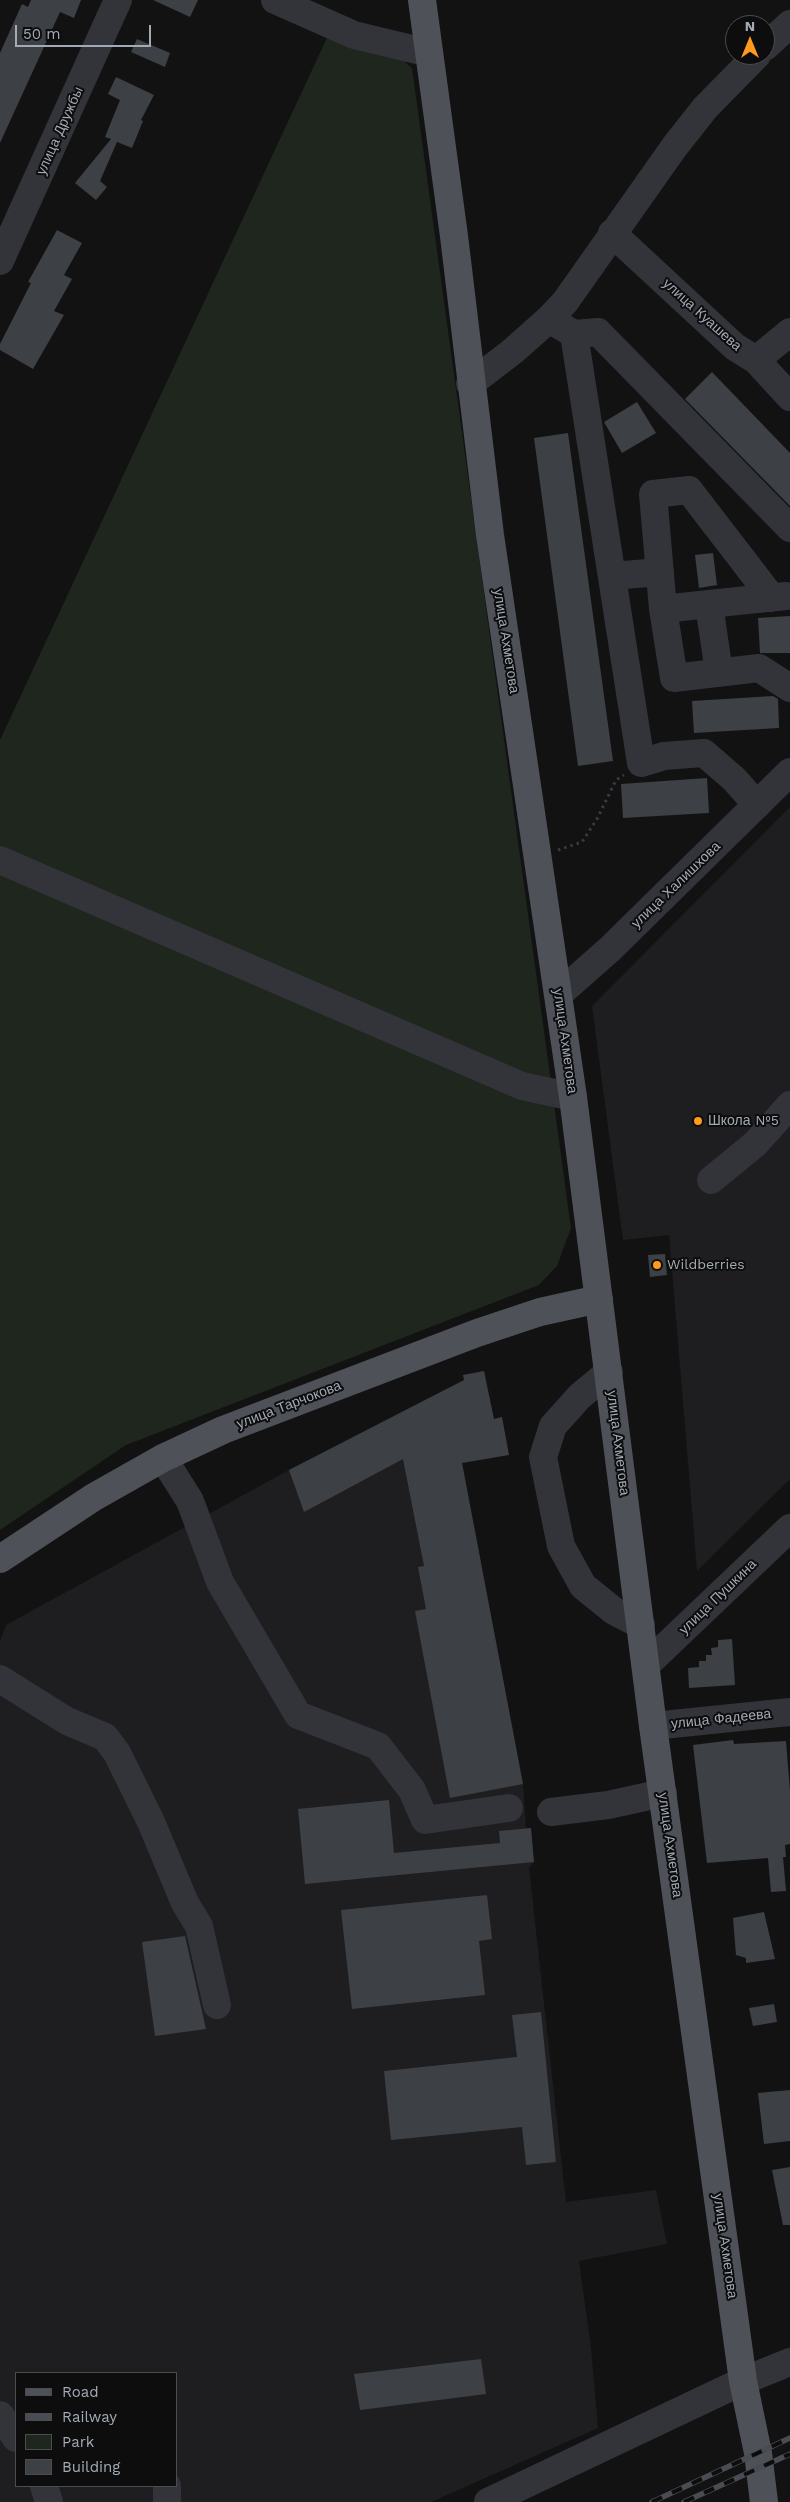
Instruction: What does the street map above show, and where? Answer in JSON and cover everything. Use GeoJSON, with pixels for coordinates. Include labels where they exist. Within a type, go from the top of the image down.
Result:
{"type":"FeatureCollection","features":[{"type":"Feature","properties":{"kind":"main road"},"geometry":{"type":"LineString","coordinates":[[422,0],[429,53]]}},
{"type":"Feature","properties":{"kind":"main road","name":"улица Ахметова"},"geometry":{"type":"LineString","coordinates":[[429,53],[454,236],[470,384],[490,535],[574,1097],[653,1726],[743,2382],[758,2453],[764,2502]]}},
{"type":"Feature","properties":{"kind":"main road","name":"улица Тарчокова"},"geometry":{"type":"LineString","coordinates":[[0,1559],[94,1497],[163,1458],[223,1430],[477,1333],[540,1312],[600,1299]]}},
{"type":"Feature","properties":{"kind":"street","name":"улица Дружбы"},"geometry":{"type":"LineString","coordinates":[[0,261],[118,0]]}},
{"type":"Feature","properties":{"kind":"street"},"geometry":{"type":"LineString","coordinates":[[275,0],[354,35],[429,53]]}},
{"type":"Feature","properties":{"kind":"street"},"geometry":{"type":"LineString","coordinates":[[775,38],[790,24]]}},
{"type":"Feature","properties":{"kind":"street"},"geometry":{"type":"LineString","coordinates":[[470,384],[549,319],[565,302],[612,233],[705,108],[747,65]]}},
{"type":"Feature","properties":{"kind":"street","name":"улица Куашева"},"geometry":{"type":"LineString","coordinates":[[612,233],[735,346],[756,360],[790,397]]}},
{"type":"Feature","properties":{"kind":"street"},"geometry":{"type":"LineString","coordinates":[[549,319],[574,334],[598,332],[790,528]]}},
{"type":"Feature","properties":{"kind":"street"},"geometry":{"type":"LineString","coordinates":[[756,360],[790,332]]}},
{"type":"Feature","properties":{"kind":"street"},"geometry":{"type":"LineString","coordinates":[[574,334],[640,763],[664,756],[704,753],[734,779],[757,805]]}},
{"type":"Feature","properties":{"kind":"street"},"geometry":{"type":"LineString","coordinates":[[781,597],[689,490],[653,494],[663,610],[674,678],[759,668],[790,688]]}},
{"type":"Feature","properties":{"kind":"street"},"geometry":{"type":"LineString","coordinates":[[612,576],[660,572]]}},
{"type":"Feature","properties":{"kind":"street"},"geometry":{"type":"LineString","coordinates":[[663,610],[781,597]]}},
{"type":"Feature","properties":{"kind":"street"},"geometry":{"type":"LineString","coordinates":[[709,604],[720,673]]}},
{"type":"Feature","properties":{"kind":"street","name":"улица Халишхова"},"geometry":{"type":"LineString","coordinates":[[559,994],[610,949],[790,772]]}},
{"type":"Feature","properties":{"kind":"street"},"geometry":{"type":"LineString","coordinates":[[0,860],[522,1086],[574,1097]]}},
{"type":"Feature","properties":{"kind":"street"},"geometry":{"type":"LineString","coordinates":[[711,1180],[755,1144],[790,1105]]}},
{"type":"Feature","properties":{"kind":"street"},"geometry":{"type":"LineString","coordinates":[[609,1372],[580,1396],[553,1426],[543,1457],[561,1546],[583,1586],[614,1611],[641,1625]]}},
{"type":"Feature","properties":{"kind":"street"},"geometry":{"type":"LineString","coordinates":[[163,1458],[190,1501],[220,1582],[298,1715],[378,1746],[412,1790],[425,1820],[509,1808]]}},
{"type":"Feature","properties":{"kind":"street","name":"улица Пушкина"},"geometry":{"type":"LineString","coordinates":[[646,1666],[790,1528]]}},
{"type":"Feature","properties":{"kind":"street"},"geometry":{"type":"LineString","coordinates":[[0,1679],[67,1721],[105,1737],[117,1753],[151,1822],[185,1903],[198,1926],[217,2004]]}},
{"type":"Feature","properties":{"kind":"street","name":"улица Фадеева"},"geometry":{"type":"LineString","coordinates":[[653,1726],[790,1712]]}},
{"type":"Feature","properties":{"kind":"street"},"geometry":{"type":"LineString","coordinates":[[551,1812],[608,1805],[663,1793]]}},
{"type":"Feature","properties":{"kind":"street"},"geometry":{"type":"LineString","coordinates":[[488,2502],[743,2382],[790,2362]]}},
{"type":"Feature","properties":{"kind":"street"},"geometry":{"type":"LineString","coordinates":[[0,2415],[15,2437]]}},
{"type":"Feature","properties":{"kind":"street"},"geometry":{"type":"LineString","coordinates":[[44,2487],[49,2502]]}},
{"type":"Feature","properties":{"kind":"street"},"geometry":{"type":"LineString","coordinates":[[167,2487],[167,2502]]}},
{"type":"Feature","properties":{"kind":"path"},"geometry":{"type":"LineString","coordinates":[[538,855],[582,842],[597,819],[616,780],[640,763]]}},
{"type":"Feature","properties":{"kind":"shaded area","name":"Школа №5"},"geometry":{"type":"Polygon","coordinates":[[[790,807],[790,1479],[697,1571],[669,1235],[623,1240],[592,1006],[790,807]]]}},
{"type":"Feature","properties":{"kind":"shaded area"},"geometry":{"type":"Polygon","coordinates":[[[448,1388],[523,1784],[526,1828],[531,1828],[534,1862],[529,1868],[566,2202],[656,2190],[667,2244],[579,2261],[591,2348],[598,2428],[431,2502],[0,2502],[0,1641],[6,1625],[289,1470],[448,1388]]]}},
{"type":"Feature","properties":{"kind":"green space"},"geometry":{"type":"Polygon","coordinates":[[[333,25],[381,41],[412,68],[571,1228],[557,1266],[539,1285],[126,1445],[0,1530],[0,740],[333,25]]]}},
{"type":"Feature","properties":{"kind":"building"},"geometry":{"type":"Polygon","coordinates":[[[31,0],[81,0],[74,18],[60,12],[0,143],[0,53],[22,4],[28,7],[31,0]]]}},
{"type":"Feature","properties":{"kind":"building"},"geometry":{"type":"Polygon","coordinates":[[[153,0],[198,0],[190,17],[153,0]]]}},
{"type":"Feature","properties":{"kind":"building"},"geometry":{"type":"Polygon","coordinates":[[[137,39],[170,53],[165,67],[131,52],[137,39]]]}},
{"type":"Feature","properties":{"kind":"building"},"geometry":{"type":"Polygon","coordinates":[[[116,77],[154,95],[141,120],[143,121],[132,148],[117,142],[100,181],[107,187],[96,200],[75,183],[111,139],[105,137],[120,100],[108,94],[116,77]]]}},
{"type":"Feature","properties":{"kind":"building"},"geometry":{"type":"Polygon","coordinates":[[[57,230],[82,243],[64,275],[72,279],[54,311],[64,315],[33,369],[0,350],[0,344],[31,283],[28,282],[57,230]]]}},
{"type":"Feature","properties":{"kind":"building"},"geometry":{"type":"Polygon","coordinates":[[[712,372],[790,453],[790,506],[685,399],[712,372]]]}},
{"type":"Feature","properties":{"kind":"building"},"geometry":{"type":"Polygon","coordinates":[[[637,402],[656,433],[622,453],[604,422],[637,402]]]}},
{"type":"Feature","properties":{"kind":"building"},"geometry":{"type":"Polygon","coordinates":[[[568,433],[613,761],[578,766],[534,438],[568,433]]]}},
{"type":"Feature","properties":{"kind":"building"},"geometry":{"type":"Polygon","coordinates":[[[713,553],[717,585],[699,588],[695,555],[713,553]]]}},
{"type":"Feature","properties":{"kind":"building"},"geometry":{"type":"Polygon","coordinates":[[[790,616],[790,653],[760,653],[758,618],[790,616]]]}},
{"type":"Feature","properties":{"kind":"building"},"geometry":{"type":"Polygon","coordinates":[[[773,696],[778,699],[779,728],[694,733],[692,701],[773,696]]]}},
{"type":"Feature","properties":{"kind":"building"},"geometry":{"type":"Polygon","coordinates":[[[707,778],[709,813],[623,818],[621,784],[707,778]]]}},
{"type":"Feature","properties":{"kind":"building","name":"Wildberries"},"geometry":{"type":"Polygon","coordinates":[[[665,1254],[667,1275],[650,1277],[648,1255],[665,1254]]]}},
{"type":"Feature","properties":{"kind":"building"},"geometry":{"type":"Polygon","coordinates":[[[484,1371],[494,1419],[502,1417],[509,1455],[462,1463],[523,1784],[450,1798],[415,1611],[426,1609],[418,1567],[424,1566],[403,1459],[304,1512],[289,1470],[464,1380],[463,1375],[484,1371]]]}},
{"type":"Feature","properties":{"kind":"building"},"geometry":{"type":"Polygon","coordinates":[[[732,1639],[735,1685],[689,1688],[688,1668],[699,1667],[699,1661],[706,1661],[706,1655],[712,1655],[711,1648],[718,1647],[718,1640],[732,1639]]]}},
{"type":"Feature","properties":{"kind":"building"},"geometry":{"type":"Polygon","coordinates":[[[733,1740],[734,1744],[786,1741],[790,1791],[790,1844],[785,1845],[786,1857],[783,1857],[786,1891],[771,1892],[768,1858],[707,1863],[693,1745],[733,1740]]]}},
{"type":"Feature","properties":{"kind":"building"},"geometry":{"type":"Polygon","coordinates":[[[389,1800],[394,1853],[500,1843],[499,1831],[531,1828],[534,1862],[305,1884],[298,1809],[389,1800]]]}},
{"type":"Feature","properties":{"kind":"building"},"geometry":{"type":"Polygon","coordinates":[[[487,1895],[492,1939],[479,1941],[485,1995],[352,2009],[341,1910],[487,1895]]]}},
{"type":"Feature","properties":{"kind":"building"},"geometry":{"type":"Polygon","coordinates":[[[764,1912],[775,1959],[746,1963],[746,1958],[736,1955],[733,1918],[764,1912]]]}},
{"type":"Feature","properties":{"kind":"building"},"geometry":{"type":"Polygon","coordinates":[[[185,1936],[206,2029],[155,2036],[142,1942],[185,1936]]]}},
{"type":"Feature","properties":{"kind":"building"},"geometry":{"type":"Polygon","coordinates":[[[774,2004],[777,2022],[753,2026],[749,2008],[774,2004]]]}},
{"type":"Feature","properties":{"kind":"building"},"geometry":{"type":"Polygon","coordinates":[[[541,2012],[556,2162],[526,2165],[522,2127],[391,2140],[384,2071],[517,2057],[512,2015],[541,2012]]]}},
{"type":"Feature","properties":{"kind":"building"},"geometry":{"type":"Polygon","coordinates":[[[790,2090],[790,2141],[764,2144],[758,2093],[790,2090]]]}},
{"type":"Feature","properties":{"kind":"building"},"geometry":{"type":"Polygon","coordinates":[[[790,2167],[790,2225],[783,2225],[772,2170],[790,2167]]]}},
{"type":"Feature","properties":{"kind":"building"},"geometry":{"type":"Polygon","coordinates":[[[481,2359],[486,2394],[360,2410],[354,2374],[481,2359]]]}},
{"type":"Feature","properties":{"kind":"railway"},"geometry":{"type":"LineString","coordinates":[[652,2502],[790,2438]]}},
{"type":"Feature","properties":{"kind":"railway"},"geometry":{"type":"LineString","coordinates":[[684,2502],[790,2454]]}},
{"type":"Feature","properties":{"kind":"place","name":"Школа №5"},"geometry":{"type":"Point","coordinates":[698,1121]}},
{"type":"Feature","properties":{"kind":"place","name":"Wildberries"},"geometry":{"type":"Point","coordinates":[657,1265]}}]}
